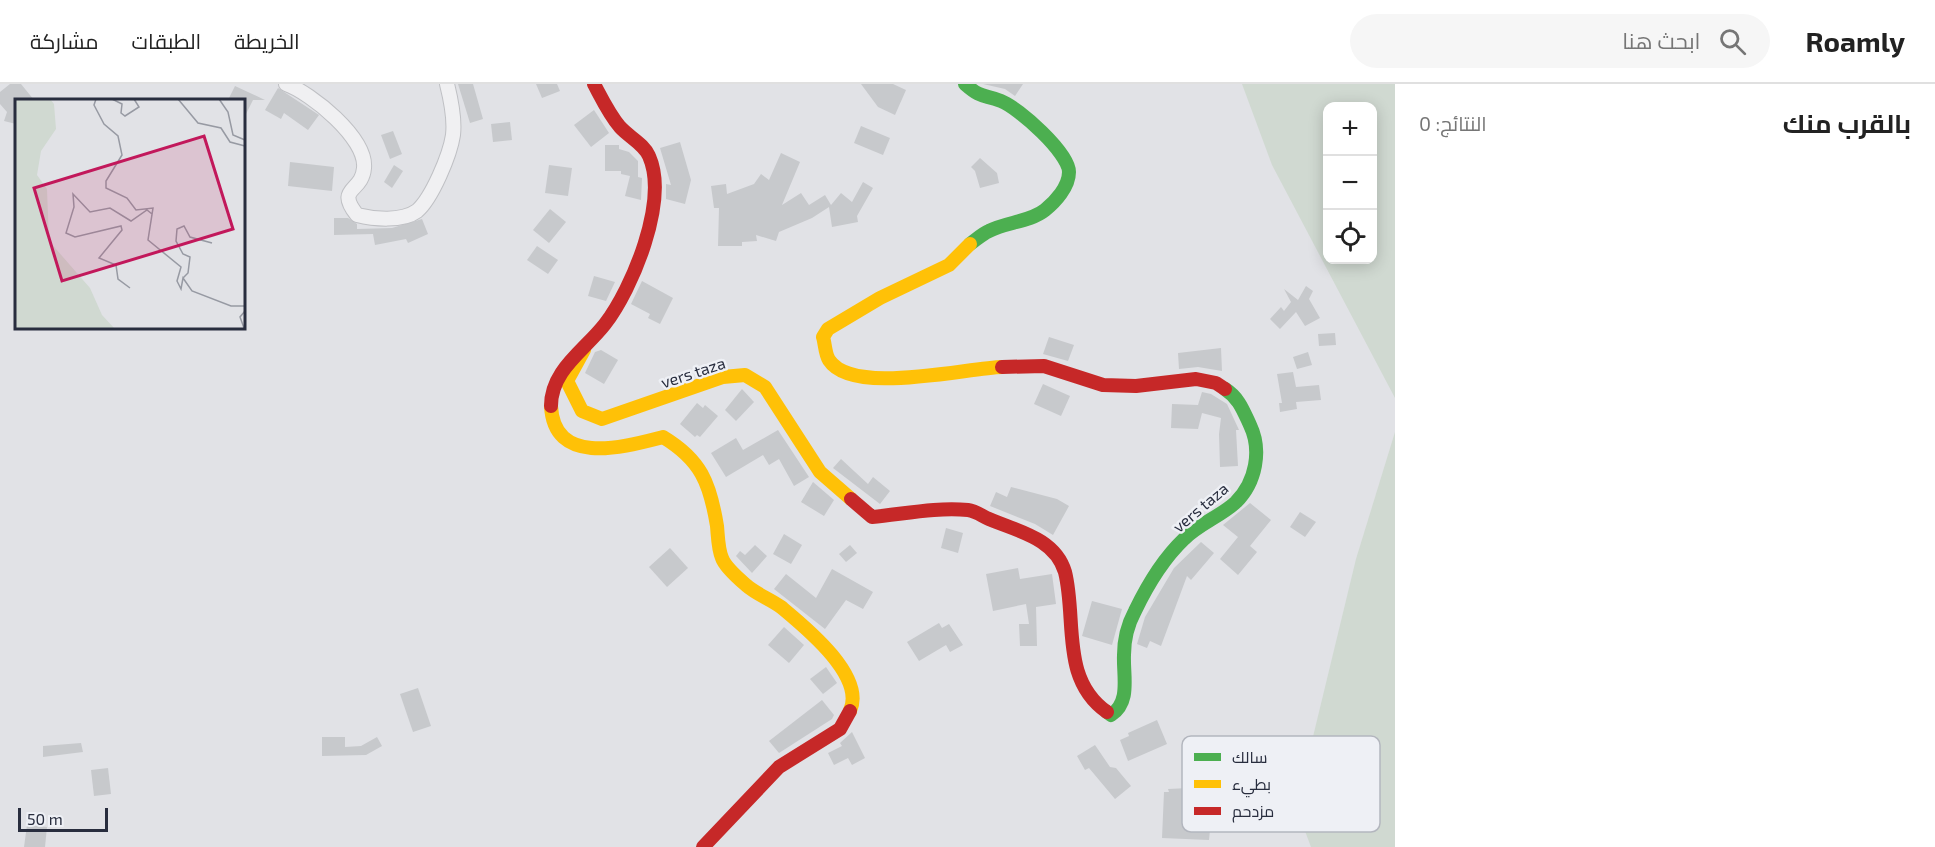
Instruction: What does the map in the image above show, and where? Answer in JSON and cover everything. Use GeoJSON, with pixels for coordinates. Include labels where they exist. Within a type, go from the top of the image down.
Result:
{"type":"FeatureCollection","features":[{"type":"Feature","properties":{"kind":"street"},"geometry":{"type":"LineString","coordinates":[[286,84],[310,95],[358,146],[364,167],[358,182],[348,194],[347,202],[352,209],[357,215],[388,219],[415,212],[428,198],[437,179],[453,136],[453,119],[447,84]]}},
{"type":"Feature","properties":{"kind":"street","name":"vers taza"},"geometry":{"type":"LineString","coordinates":[[594,84],[619,126],[642,146],[649,157],[656,193],[642,250],[633,271],[607,322],[584,350],[567,381],[576,404],[587,416],[602,419],[723,377],[745,375],[765,387],[820,472],[872,517],[929,510],[972,510],[1029,535],[1046,546],[1061,562],[1067,583],[1073,654],[1091,699],[1111,715],[1117,711],[1125,693],[1124,654],[1127,631],[1134,612],[1164,561],[1185,538],[1237,501],[1251,480],[1257,456],[1255,436],[1236,396],[1216,384],[1196,380],[1136,386],[1102,385],[1044,366],[976,368],[922,378],[892,379],[846,372],[830,360],[824,348],[823,337],[828,329],[880,298],[948,265],[962,250],[989,231],[1043,212],[1056,200],[1066,184],[1069,172],[1065,158],[1040,129],[1002,101],[980,96],[965,84]]}},
{"type":"Feature","properties":{"kind":"street","name":"vers taza"},"geometry":{"type":"LineString","coordinates":[[584,350],[574,358],[553,385],[552,423],[565,441],[585,447],[626,445],[663,437],[683,449],[698,466],[712,495],[722,560],[747,586],[780,607],[819,643],[844,670],[850,681],[852,708],[840,729],[779,767],[743,802],[703,847]]}},
{"type":"Feature","properties":{"kind":"shaded area"},"geometry":{"type":"Polygon","coordinates":[[[1242,84],[1395,84],[1395,398],[1324,264],[1377,264],[1377,102],[1323,102],[1323,262],[1272,165],[1242,84]]]}},
{"type":"Feature","properties":{"kind":"shaded area"},"geometry":{"type":"Polygon","coordinates":[[[1395,432],[1395,847],[1311,847],[1305,832],[1380,832],[1380,736],[1313,736],[1356,559],[1395,432]]]}},
{"type":"Feature","properties":{"kind":"building"},"geometry":{"type":"Polygon","coordinates":[[[10,84],[21,84],[33,99],[15,99],[15,124],[4,121],[7,112],[0,104],[0,92],[10,84]]]}},
{"type":"Feature","properties":{"kind":"building"},"geometry":{"type":"Polygon","coordinates":[[[458,84],[473,84],[483,119],[470,123],[458,84]]]}},
{"type":"Feature","properties":{"kind":"building"},"geometry":{"type":"Polygon","coordinates":[[[536,84],[557,84],[560,91],[542,98],[536,84]]]}},
{"type":"Feature","properties":{"kind":"building"},"geometry":{"type":"Polygon","coordinates":[[[861,84],[893,84],[906,90],[895,115],[878,107],[861,84]]]}},
{"type":"Feature","properties":{"kind":"building"},"geometry":{"type":"Polygon","coordinates":[[[983,84],[1023,84],[1015,96],[1005,89],[983,84]]]}},
{"type":"Feature","properties":{"kind":"building"},"geometry":{"type":"Polygon","coordinates":[[[235,86],[265,100],[253,100],[244,118],[244,99],[228,99],[235,86]]]}},
{"type":"Feature","properties":{"kind":"building"},"geometry":{"type":"Polygon","coordinates":[[[278,88],[319,115],[308,130],[284,113],[281,119],[265,110],[278,88]]]}},
{"type":"Feature","properties":{"kind":"building"},"geometry":{"type":"Polygon","coordinates":[[[594,110],[609,133],[591,147],[574,125],[594,110]]]}},
{"type":"Feature","properties":{"kind":"building"},"geometry":{"type":"Polygon","coordinates":[[[510,122],[512,140],[493,142],[491,124],[510,122]]]}},
{"type":"Feature","properties":{"kind":"building"},"geometry":{"type":"Polygon","coordinates":[[[861,126],[890,138],[883,155],[854,143],[861,126]]]}},
{"type":"Feature","properties":{"kind":"building"},"geometry":{"type":"Polygon","coordinates":[[[393,131],[402,154],[390,159],[381,135],[393,131]]]}},
{"type":"Feature","properties":{"kind":"building"},"geometry":{"type":"Polygon","coordinates":[[[680,142],[691,180],[685,204],[666,199],[666,184],[671,185],[660,148],[680,142]]]}},
{"type":"Feature","properties":{"kind":"building"},"geometry":{"type":"Polygon","coordinates":[[[605,145],[619,145],[619,149],[629,152],[638,161],[638,177],[642,178],[641,200],[625,196],[630,176],[621,174],[621,171],[605,171],[605,145]]]}},
{"type":"Feature","properties":{"kind":"building"},"geometry":{"type":"Polygon","coordinates":[[[781,153],[800,162],[782,205],[801,193],[809,205],[825,195],[831,205],[841,193],[852,202],[863,182],[873,188],[857,216],[858,222],[832,227],[829,207],[812,218],[779,232],[776,241],[756,235],[757,241],[742,242],[742,246],[718,246],[719,208],[714,208],[711,186],[726,184],[727,194],[754,184],[761,174],[769,180],[781,153]]]}},
{"type":"Feature","properties":{"kind":"building"},"geometry":{"type":"Polygon","coordinates":[[[980,158],[997,173],[999,183],[980,188],[975,171],[971,167],[980,158]]]}},
{"type":"Feature","properties":{"kind":"building"},"geometry":{"type":"Polygon","coordinates":[[[290,162],[334,167],[332,191],[288,186],[290,162]]]}},
{"type":"Feature","properties":{"kind":"building"},"geometry":{"type":"Polygon","coordinates":[[[394,165],[403,171],[392,188],[384,182],[394,165]]]}},
{"type":"Feature","properties":{"kind":"building"},"geometry":{"type":"Polygon","coordinates":[[[549,165],[572,168],[568,196],[545,193],[549,165]]]}},
{"type":"Feature","properties":{"kind":"building"},"geometry":{"type":"Polygon","coordinates":[[[550,209],[566,222],[549,243],[533,230],[550,209]]]}},
{"type":"Feature","properties":{"kind":"building"},"geometry":{"type":"Polygon","coordinates":[[[334,218],[348,218],[357,224],[357,229],[392,228],[422,219],[428,234],[408,243],[406,239],[375,245],[373,234],[334,235],[334,218]]]}},
{"type":"Feature","properties":{"kind":"building"},"geometry":{"type":"Polygon","coordinates":[[[537,246],[558,260],[548,274],[527,260],[537,246]]]}},
{"type":"Feature","properties":{"kind":"building"},"geometry":{"type":"Polygon","coordinates":[[[594,276],[615,282],[606,301],[588,296],[594,276]]]}},
{"type":"Feature","properties":{"kind":"building"},"geometry":{"type":"Polygon","coordinates":[[[642,281],[673,298],[660,324],[648,318],[650,314],[631,304],[642,281]]]}},
{"type":"Feature","properties":{"kind":"building"},"geometry":{"type":"Polygon","coordinates":[[[1306,286],[1313,291],[1309,299],[1320,318],[1305,326],[1296,312],[1280,329],[1270,319],[1281,307],[1284,311],[1291,302],[1284,289],[1298,300],[1306,286]]]}},
{"type":"Feature","properties":{"kind":"building"},"geometry":{"type":"Polygon","coordinates":[[[1335,333],[1336,345],[1319,346],[1318,334],[1335,333]]]}},
{"type":"Feature","properties":{"kind":"building"},"geometry":{"type":"Polygon","coordinates":[[[1049,337],[1074,345],[1068,361],[1043,354],[1049,337]]]}},
{"type":"Feature","properties":{"kind":"building"},"geometry":{"type":"Polygon","coordinates":[[[1221,348],[1222,371],[1198,367],[1179,369],[1178,353],[1221,348]]]}},
{"type":"Feature","properties":{"kind":"building"},"geometry":{"type":"Polygon","coordinates":[[[601,350],[618,360],[604,384],[585,373],[595,352],[601,350]]]}},
{"type":"Feature","properties":{"kind":"building"},"geometry":{"type":"Polygon","coordinates":[[[1308,352],[1312,365],[1297,369],[1293,357],[1308,352]]]}},
{"type":"Feature","properties":{"kind":"building"},"geometry":{"type":"Polygon","coordinates":[[[1293,372],[1296,387],[1319,385],[1321,400],[1296,402],[1297,409],[1280,412],[1279,403],[1282,403],[1277,374],[1293,372]]]}},
{"type":"Feature","properties":{"kind":"building"},"geometry":{"type":"Polygon","coordinates":[[[1043,384],[1070,396],[1061,416],[1034,404],[1043,384]]]}},
{"type":"Feature","properties":{"kind":"building"},"geometry":{"type":"Polygon","coordinates":[[[742,389],[754,402],[736,421],[725,410],[742,389]]]}},
{"type":"Feature","properties":{"kind":"building"},"geometry":{"type":"Polygon","coordinates":[[[1202,392],[1211,394],[1227,404],[1239,430],[1236,430],[1238,466],[1220,467],[1221,418],[1202,413],[1198,429],[1171,428],[1172,404],[1198,405],[1202,392]]]}},
{"type":"Feature","properties":{"kind":"building"},"geometry":{"type":"Polygon","coordinates":[[[697,403],[703,408],[705,405],[718,416],[700,437],[697,435],[695,437],[680,424],[697,403]]]}},
{"type":"Feature","properties":{"kind":"building"},"geometry":{"type":"Polygon","coordinates":[[[778,430],[809,477],[794,486],[779,459],[769,465],[763,455],[726,477],[711,453],[736,438],[743,450],[778,430]]]}},
{"type":"Feature","properties":{"kind":"building"},"geometry":{"type":"Polygon","coordinates":[[[841,459],[868,484],[873,477],[890,491],[880,504],[833,468],[841,459]]]}},
{"type":"Feature","properties":{"kind":"building"},"geometry":{"type":"Polygon","coordinates":[[[813,482],[834,500],[824,516],[801,502],[813,482]]]}},
{"type":"Feature","properties":{"kind":"building"},"geometry":{"type":"Polygon","coordinates":[[[1011,487],[1057,499],[1069,506],[1053,535],[1035,524],[990,506],[996,492],[1007,497],[1011,487]]]}},
{"type":"Feature","properties":{"kind":"building"},"geometry":{"type":"Polygon","coordinates":[[[1250,503],[1271,520],[1250,546],[1257,552],[1238,575],[1220,559],[1238,537],[1223,525],[1250,503]]]}},
{"type":"Feature","properties":{"kind":"building"},"geometry":{"type":"Polygon","coordinates":[[[1300,512],[1316,522],[1305,537],[1290,527],[1300,512]]]}},
{"type":"Feature","properties":{"kind":"building"},"geometry":{"type":"Polygon","coordinates":[[[946,528],[963,533],[958,553],[941,548],[946,528]]]}},
{"type":"Feature","properties":{"kind":"building"},"geometry":{"type":"Polygon","coordinates":[[[784,534],[802,545],[791,564],[773,554],[784,534]]]}},
{"type":"Feature","properties":{"kind":"building"},"geometry":{"type":"Polygon","coordinates":[[[1201,542],[1214,553],[1191,580],[1187,576],[1161,646],[1150,641],[1147,648],[1137,644],[1145,617],[1174,568],[1201,542]]]}},
{"type":"Feature","properties":{"kind":"building"},"geometry":{"type":"Polygon","coordinates":[[[755,545],[767,556],[752,573],[736,556],[740,551],[745,555],[755,545]]]}},
{"type":"Feature","properties":{"kind":"building"},"geometry":{"type":"Polygon","coordinates":[[[850,545],[857,553],[846,562],[839,554],[850,545]]]}},
{"type":"Feature","properties":{"kind":"building"},"geometry":{"type":"Polygon","coordinates":[[[670,548],[688,568],[667,587],[649,567],[670,548]]]}},
{"type":"Feature","properties":{"kind":"building"},"geometry":{"type":"Polygon","coordinates":[[[1018,568],[1020,579],[1052,574],[1056,604],[1036,607],[1037,646],[1020,646],[1019,624],[1029,624],[1026,604],[993,611],[986,574],[1018,568]]]}},
{"type":"Feature","properties":{"kind":"building"},"geometry":{"type":"Polygon","coordinates":[[[832,569],[873,592],[863,609],[846,600],[825,629],[774,589],[786,574],[816,598],[832,569]]]}},
{"type":"Feature","properties":{"kind":"building"},"geometry":{"type":"Polygon","coordinates":[[[1092,601],[1122,609],[1112,645],[1082,636],[1092,601]]]}},
{"type":"Feature","properties":{"kind":"building"},"geometry":{"type":"Polygon","coordinates":[[[939,623],[942,628],[949,624],[963,645],[950,652],[946,645],[919,661],[907,642],[939,623]]]}},
{"type":"Feature","properties":{"kind":"building"},"geometry":{"type":"Polygon","coordinates":[[[784,627],[804,645],[789,663],[768,645],[784,627]]]}},
{"type":"Feature","properties":{"kind":"building"},"geometry":{"type":"Polygon","coordinates":[[[826,667],[837,683],[823,694],[810,679],[826,667]]]}},
{"type":"Feature","properties":{"kind":"building"},"geometry":{"type":"Polygon","coordinates":[[[418,688],[431,726],[413,732],[400,694],[418,688]]]}},
{"type":"Feature","properties":{"kind":"building"},"geometry":{"type":"Polygon","coordinates":[[[822,700],[834,715],[832,719],[779,753],[769,741],[822,700]]]}},
{"type":"Feature","properties":{"kind":"building"},"geometry":{"type":"Polygon","coordinates":[[[1157,720],[1167,744],[1128,761],[1120,740],[1129,736],[1128,733],[1157,720]]]}},
{"type":"Feature","properties":{"kind":"building"},"geometry":{"type":"Polygon","coordinates":[[[852,732],[865,758],[852,765],[848,758],[834,765],[828,753],[842,746],[840,743],[852,732]]]}},
{"type":"Feature","properties":{"kind":"building"},"geometry":{"type":"Polygon","coordinates":[[[322,737],[345,737],[345,747],[361,746],[377,737],[382,746],[366,755],[322,756],[322,737]]]}},
{"type":"Feature","properties":{"kind":"building"},"geometry":{"type":"Polygon","coordinates":[[[81,743],[83,752],[43,757],[43,746],[81,743]]]}},
{"type":"Feature","properties":{"kind":"building"},"geometry":{"type":"Polygon","coordinates":[[[1095,745],[1110,767],[1116,768],[1131,786],[1115,799],[1089,768],[1085,770],[1077,756],[1095,745]]]}},
{"type":"Feature","properties":{"kind":"building"},"geometry":{"type":"Polygon","coordinates":[[[108,768],[111,794],[94,796],[91,770],[108,768]]]}},
{"type":"Feature","properties":{"kind":"building"},"geometry":{"type":"Polygon","coordinates":[[[1182,788],[1182,832],[1210,832],[1209,840],[1162,838],[1164,792],[1169,792],[1168,789],[1182,788]]]}},
{"type":"Feature","properties":{"kind":"building"},"geometry":{"type":"Polygon","coordinates":[[[27,825],[47,827],[45,847],[24,847],[27,825]]]}},
{"type":"Feature","properties":{"kind":"traffic: fast"},"geometry":{"type":"LineString","coordinates":[[965,84],[979,94],[1001,101],[1019,112],[1052,143],[1067,164],[1069,172],[1064,189],[1045,210],[1032,217],[989,231],[970,244]]}},
{"type":"Feature","properties":{"kind":"traffic: fast"},"geometry":{"type":"LineString","coordinates":[[1107,712],[1111,715],[1117,710],[1124,696],[1124,649],[1127,632],[1150,583],[1162,564],[1184,539],[1236,502],[1243,494],[1252,475],[1256,455],[1254,435],[1240,405],[1225,389]]}},
{"type":"Feature","properties":{"kind":"traffic: slow"},"geometry":{"type":"LineString","coordinates":[[970,244],[949,265],[880,298],[828,329],[823,337],[827,355],[829,360],[842,371],[861,376],[884,378],[937,375],[1002,367]]}},
{"type":"Feature","properties":{"kind":"traffic: slow"},"geometry":{"type":"LineString","coordinates":[[584,350],[567,381],[582,411],[602,419],[723,377],[745,375],[765,387],[820,472],[851,499]]}},
{"type":"Feature","properties":{"kind":"traffic: slow"},"geometry":{"type":"LineString","coordinates":[[551,406],[555,425],[564,438],[577,445],[611,448],[663,437],[695,464],[702,474],[711,497],[720,551],[724,561],[732,573],[754,591],[781,607],[818,639],[830,653],[842,668],[849,683],[853,697],[850,711]]}},
{"type":"Feature","properties":{"kind":"traffic: jam"},"geometry":{"type":"LineString","coordinates":[[551,406],[552,393],[563,371],[605,324],[626,289],[645,244],[651,220],[654,175],[649,156],[644,148],[616,122],[594,84]]}},
{"type":"Feature","properties":{"kind":"traffic: jam"},"geometry":{"type":"LineString","coordinates":[[1002,367],[1044,366],[1103,385],[1136,386],[1196,379],[1216,383],[1225,389]]}},
{"type":"Feature","properties":{"kind":"traffic: jam"},"geometry":{"type":"LineString","coordinates":[[851,499],[872,517],[932,510],[956,509],[976,512],[1044,543],[1060,560],[1065,572],[1073,648],[1082,683],[1092,698],[1107,712]]}},
{"type":"Feature","properties":{"kind":"traffic: jam"},"geometry":{"type":"LineString","coordinates":[[703,847],[779,767],[840,729],[850,711]]}}]}
